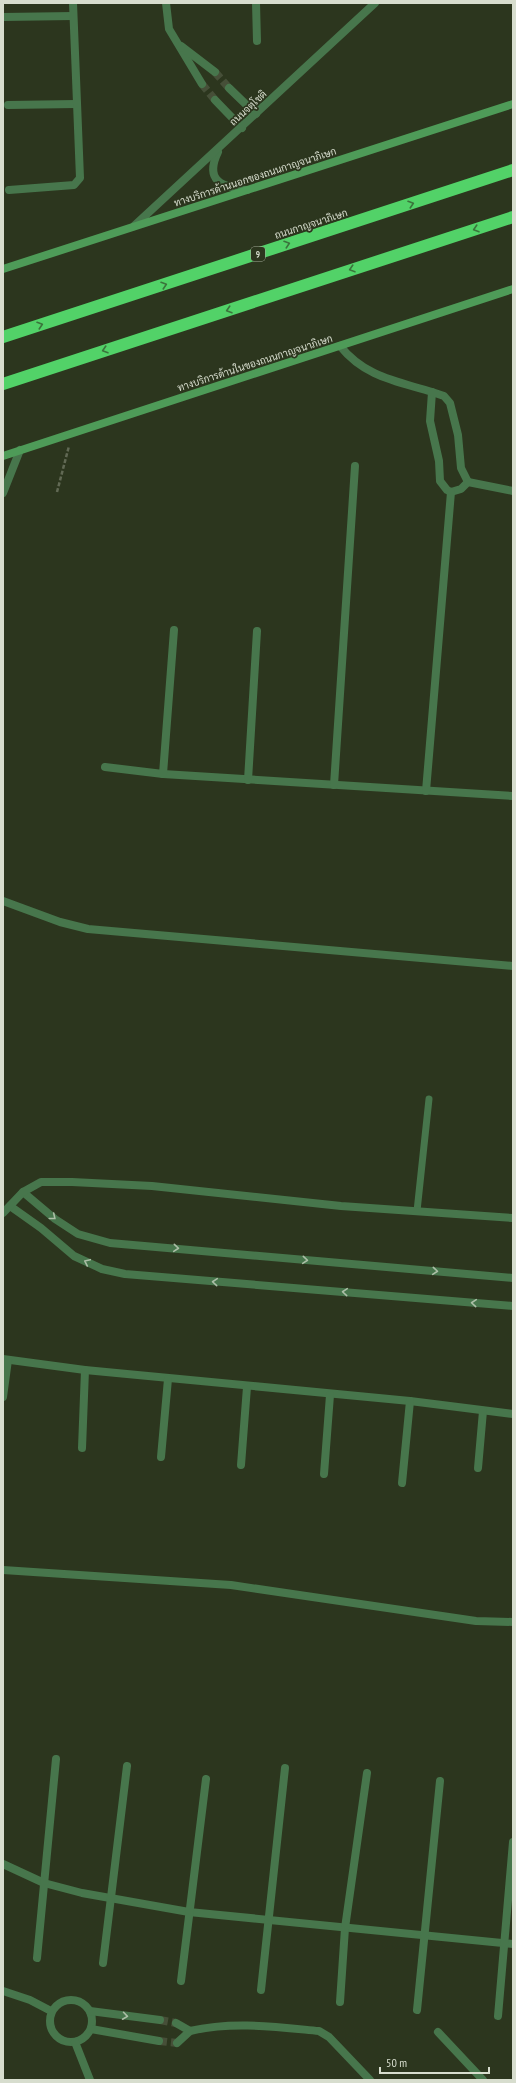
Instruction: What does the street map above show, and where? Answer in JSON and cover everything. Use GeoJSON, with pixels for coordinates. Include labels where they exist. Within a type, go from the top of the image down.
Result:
{"type":"FeatureCollection","features":[{"type":"Feature","properties":{"kind":"highway","name":"ถนนกาญจนาภิเษก"},"geometry":{"type":"LineString","coordinates":[[3,337],[513,170]]}},
{"type":"Feature","properties":{"kind":"highway"},"geometry":{"type":"LineString","coordinates":[[3,384],[513,217]]}},
{"type":"Feature","properties":{"kind":"main road","name":"ทางบริการด้านนอกของถนนกาญจนาภิเษก"},"geometry":{"type":"LineString","coordinates":[[3,270],[134,226],[513,104]]}},
{"type":"Feature","properties":{"kind":"main road","name":"ทางบริการด้านในของถนนกาญจนาภิเษก"},"geometry":{"type":"LineString","coordinates":[[3,456],[513,289]]}},
{"type":"Feature","properties":{"kind":"street"},"geometry":{"type":"LineString","coordinates":[[9,190],[70,186],[78,182],[80,178],[73,3]]}},
{"type":"Feature","properties":{"kind":"street"},"geometry":{"type":"LineString","coordinates":[[166,3],[169,29],[202,84]]}},
{"type":"Feature","properties":{"kind":"street"},"geometry":{"type":"LineString","coordinates":[[256,3],[257,41]]}},
{"type":"Feature","properties":{"kind":"street","name":"ถนนจตุโชติ"},"geometry":{"type":"LineString","coordinates":[[134,226],[242,128],[374,3]]}},
{"type":"Feature","properties":{"kind":"street"},"geometry":{"type":"LineString","coordinates":[[3,17],[73,16]]}},
{"type":"Feature","properties":{"kind":"street"},"geometry":{"type":"LineString","coordinates":[[177,43],[214,72]]}},
{"type":"Feature","properties":{"kind":"street"},"geometry":{"type":"LineString","coordinates":[[229,88],[256,114]]}},
{"type":"Feature","properties":{"kind":"street"},"geometry":{"type":"LineString","coordinates":[[215,100],[242,128]]}},
{"type":"Feature","properties":{"kind":"street"},"geometry":{"type":"LineString","coordinates":[[8,105],[76,104]]}},
{"type":"Feature","properties":{"kind":"street"},"geometry":{"type":"LineString","coordinates":[[220,148],[212,164],[214,175],[218,183],[229,188],[247,190]]}},
{"type":"Feature","properties":{"kind":"street"},"geometry":{"type":"LineString","coordinates":[[340,346],[358,364],[375,375],[444,396],[450,403],[458,435],[461,468],[468,482]]}},
{"type":"Feature","properties":{"kind":"street"},"geometry":{"type":"LineString","coordinates":[[432,392],[430,420],[439,461],[438,476],[443,486],[451,492]]}},
{"type":"Feature","properties":{"kind":"street"},"geometry":{"type":"LineString","coordinates":[[3,493],[20,450]]}},
{"type":"Feature","properties":{"kind":"street"},"geometry":{"type":"LineString","coordinates":[[334,785],[355,466]]}},
{"type":"Feature","properties":{"kind":"street"},"geometry":{"type":"LineString","coordinates":[[468,482],[513,491]]}},
{"type":"Feature","properties":{"kind":"street"},"geometry":{"type":"LineString","coordinates":[[451,492],[461,489],[468,482]]}},
{"type":"Feature","properties":{"kind":"street"},"geometry":{"type":"LineString","coordinates":[[426,791],[451,492]]}},
{"type":"Feature","properties":{"kind":"street"},"geometry":{"type":"LineString","coordinates":[[162,774],[174,630]]}},
{"type":"Feature","properties":{"kind":"street"},"geometry":{"type":"LineString","coordinates":[[248,780],[257,631]]}},
{"type":"Feature","properties":{"kind":"street"},"geometry":{"type":"LineString","coordinates":[[105,767],[162,774],[513,796]]}},
{"type":"Feature","properties":{"kind":"street"},"geometry":{"type":"LineString","coordinates":[[3,901],[60,922],[88,929],[513,966]]}},
{"type":"Feature","properties":{"kind":"street"},"geometry":{"type":"LineString","coordinates":[[3,1213],[23,1192],[41,1182],[152,1186],[252,1197],[513,1218]]}},
{"type":"Feature","properties":{"kind":"street"},"geometry":{"type":"LineString","coordinates":[[23,1192],[55,1219],[78,1234],[110,1242],[513,1278]]}},
{"type":"Feature","properties":{"kind":"street"},"geometry":{"type":"LineString","coordinates":[[10,1206],[41,1228],[74,1256],[102,1269],[124,1274],[513,1306]]}},
{"type":"Feature","properties":{"kind":"street"},"geometry":{"type":"LineString","coordinates":[[3,1397],[6,1360],[168,1379],[330,1395],[410,1401],[513,1414]]}},
{"type":"Feature","properties":{"kind":"street"},"geometry":{"type":"LineString","coordinates":[[82,1448],[85,1370]]}},
{"type":"Feature","properties":{"kind":"street"},"geometry":{"type":"LineString","coordinates":[[161,1457],[168,1379]]}},
{"type":"Feature","properties":{"kind":"street"},"geometry":{"type":"LineString","coordinates":[[241,1465],[247,1386]]}},
{"type":"Feature","properties":{"kind":"street"},"geometry":{"type":"LineString","coordinates":[[324,1474],[330,1395]]}},
{"type":"Feature","properties":{"kind":"street"},"geometry":{"type":"LineString","coordinates":[[402,1483],[410,1401]]}},
{"type":"Feature","properties":{"kind":"street"},"geometry":{"type":"LineString","coordinates":[[478,1468],[483,1411]]}},
{"type":"Feature","properties":{"kind":"street"},"geometry":{"type":"LineString","coordinates":[[3,1570],[231,1585],[476,1621],[513,1622]]}},
{"type":"Feature","properties":{"kind":"street"},"geometry":{"type":"LineString","coordinates":[[38,1958],[56,1759]]}},
{"type":"Feature","properties":{"kind":"street"},"geometry":{"type":"LineString","coordinates":[[103,1963],[127,1766]]}},
{"type":"Feature","properties":{"kind":"street"},"geometry":{"type":"LineString","coordinates":[[261,1990],[270,1919],[284,1768]]}},
{"type":"Feature","properties":{"kind":"street"},"geometry":{"type":"LineString","coordinates":[[340,2002],[346,1928],[367,1773]]}},
{"type":"Feature","properties":{"kind":"street"},"geometry":{"type":"LineString","coordinates":[[181,1981],[206,1779]]}},
{"type":"Feature","properties":{"kind":"street"},"geometry":{"type":"LineString","coordinates":[[417,2010],[440,1781]]}},
{"type":"Feature","properties":{"kind":"street"},"geometry":{"type":"LineString","coordinates":[[498,2016],[513,1842]]}},
{"type":"Feature","properties":{"kind":"street"},"geometry":{"type":"LineString","coordinates":[[3,1864],[44,1883],[111,1899],[189,1912],[513,1944]]}},
{"type":"Feature","properties":{"kind":"street"},"geometry":{"type":"LineString","coordinates":[[3,1992],[30,2000],[51,2011]]}},
{"type":"Feature","properties":{"kind":"street"},"geometry":{"type":"LineString","coordinates":[[62,2000],[78,2000],[90,2011],[92,2020],[91,2028],[87,2035],[75,2042],[67,2042],[54,2034],[50,2027],[51,2011],[62,2000]]}},
{"type":"Feature","properties":{"kind":"street"},"geometry":{"type":"LineString","coordinates":[[90,2011],[160,2020]]}},
{"type":"Feature","properties":{"kind":"street"},"geometry":{"type":"LineString","coordinates":[[176,2023],[190,2031]]}},
{"type":"Feature","properties":{"kind":"street"},"geometry":{"type":"LineString","coordinates":[[177,2044],[190,2031],[212,2026],[233,2025],[319,2031],[329,2037],[370,2080]]}},
{"type":"Feature","properties":{"kind":"street"},"geometry":{"type":"LineString","coordinates":[[91,2028],[159,2042]]}},
{"type":"Feature","properties":{"kind":"street"},"geometry":{"type":"LineString","coordinates":[[438,2032],[483,2080]]}},
{"type":"Feature","properties":{"kind":"street"},"geometry":{"type":"LineString","coordinates":[[75,2042],[90,2080]]}},
{"type":"Feature","properties":{"kind":"lane"},"geometry":{"type":"LineString","coordinates":[[417,1211],[429,1099]]}},
{"type":"Feature","properties":{"kind":"path"},"geometry":{"type":"LineString","coordinates":[[57,492],[73,433]]}},
{"type":"Feature","properties":{"kind":"tunnel"},"geometry":{"type":"LineString","coordinates":[[215,72],[229,88]]}},
{"type":"Feature","properties":{"kind":"tunnel"},"geometry":{"type":"LineString","coordinates":[[202,84],[215,100]]}},
{"type":"Feature","properties":{"kind":"tunnel"},"geometry":{"type":"LineString","coordinates":[[160,2020],[176,2023]]}},
{"type":"Feature","properties":{"kind":"tunnel"},"geometry":{"type":"LineString","coordinates":[[159,2041],[177,2043]]}}]}
